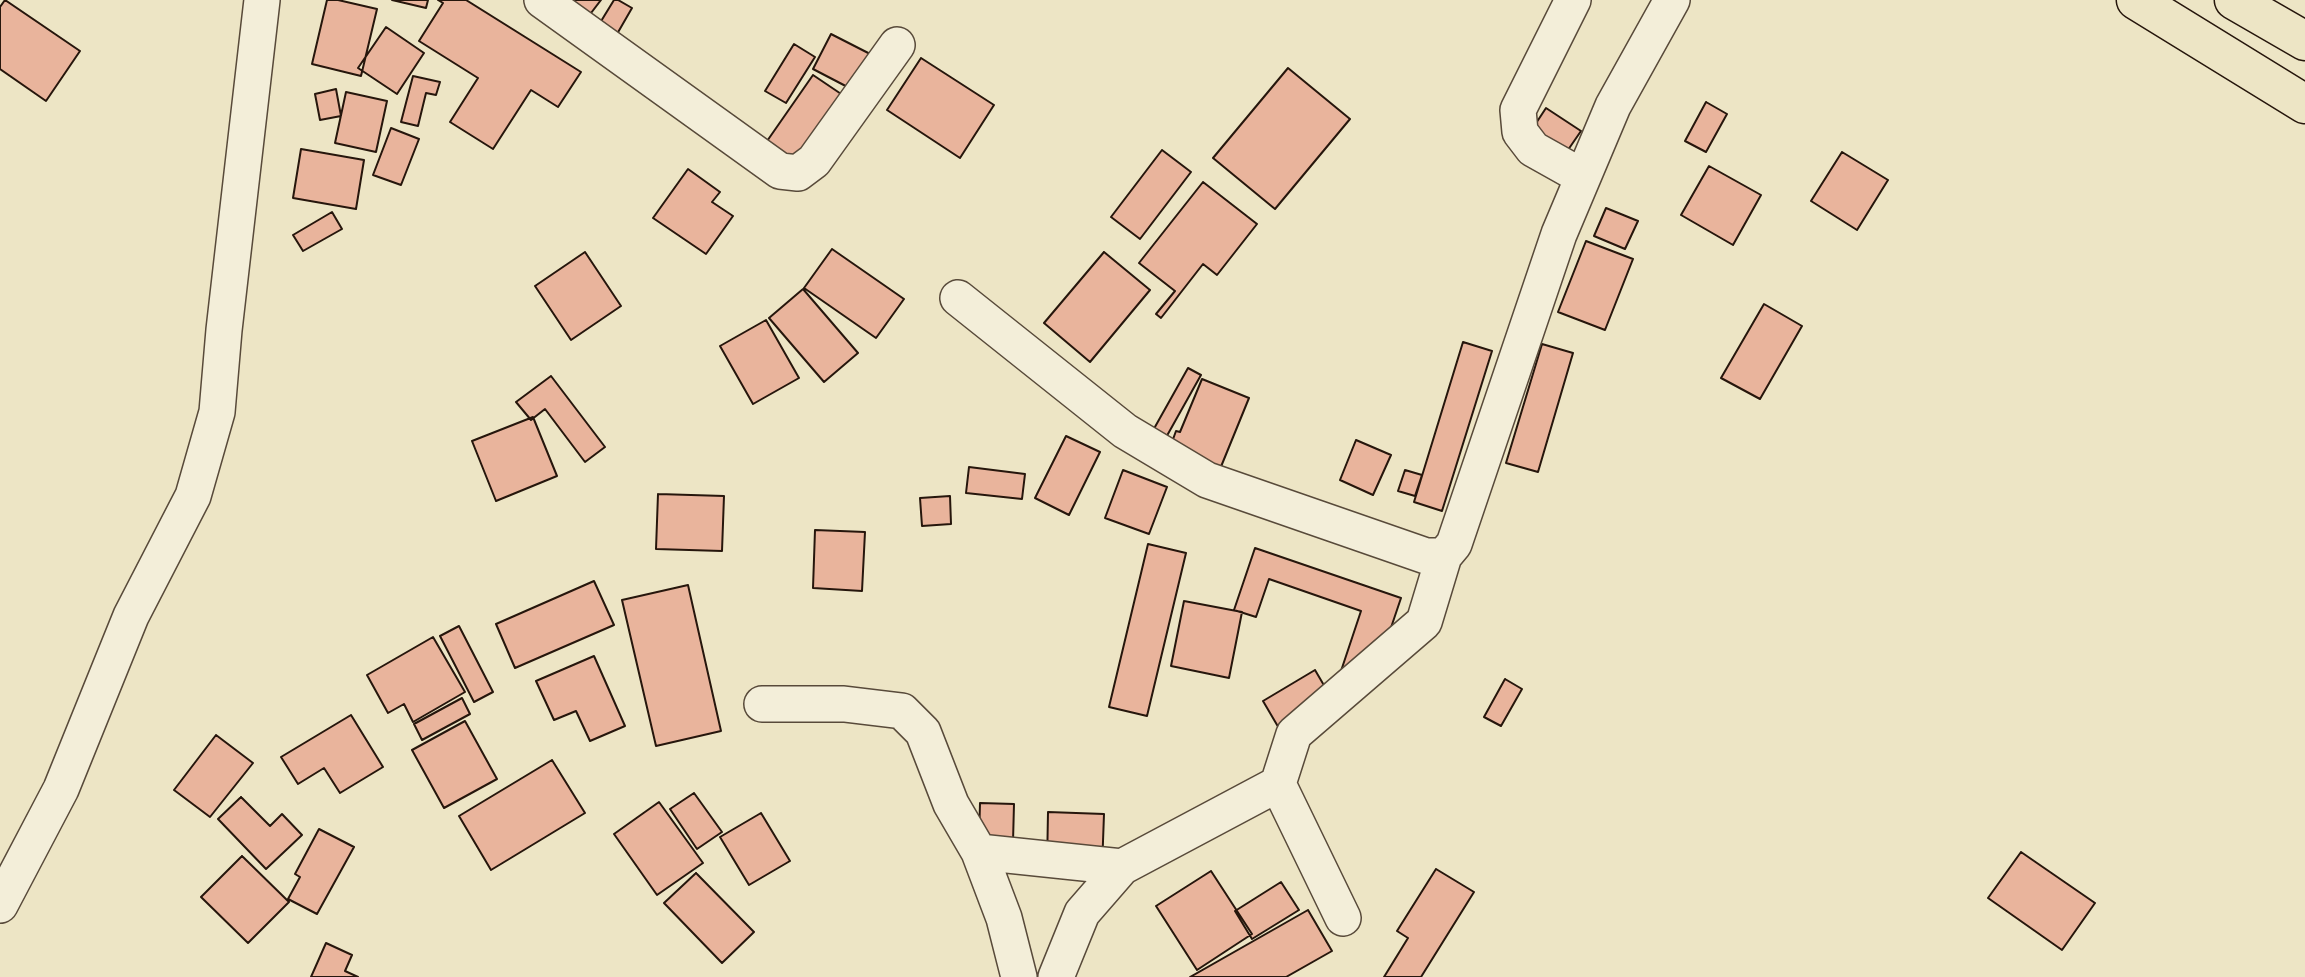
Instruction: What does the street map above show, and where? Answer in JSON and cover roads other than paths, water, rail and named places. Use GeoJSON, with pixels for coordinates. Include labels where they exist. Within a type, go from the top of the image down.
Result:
{"type":"FeatureCollection","features":[{"type":"Feature","properties":{"kind":"main road"},"geometry":{"type":"LineString","coordinates":[[2136,0],[2305,104]]}},
{"type":"Feature","properties":{"kind":"main road"},"geometry":{"type":"LineString","coordinates":[[2234,0],[2305,41]]}},
{"type":"Feature","properties":{"kind":"street"},"geometry":{"type":"LineString","coordinates":[[0,905],[61,789],[131,617],[193,496],[217,412],[262,0]]}},
{"type":"Feature","properties":{"kind":"street"},"geometry":{"type":"LineString","coordinates":[[542,0],[780,171],[798,173],[814,161],[897,45]]}},
{"type":"Feature","properties":{"kind":"street"},"geometry":{"type":"LineString","coordinates":[[1573,0],[1518,110],[1520,132],[1533,149],[1583,177]]}},
{"type":"Feature","properties":{"kind":"street"},"geometry":{"type":"LineString","coordinates":[[1343,918],[1278,784],[1294,734],[1424,622],[1444,556],[1454,544],[1559,234],[1613,106],[1672,0]]}},
{"type":"Feature","properties":{"kind":"street"},"geometry":{"type":"LineString","coordinates":[[958,298],[1125,431],[1207,480],[1426,556],[1444,556]]}},
{"type":"Feature","properties":{"kind":"street"},"geometry":{"type":"LineString","coordinates":[[762,704],[844,704],[902,711],[923,732],[951,804],[979,852],[1004,918],[1019,977]]}},
{"type":"Feature","properties":{"kind":"street"},"geometry":{"type":"LineString","coordinates":[[1056,977],[1083,913],[1122,867],[1278,784]]}},
{"type":"Feature","properties":{"kind":"street"},"geometry":{"type":"LineString","coordinates":[[979,852],[1122,867]]}}]}
